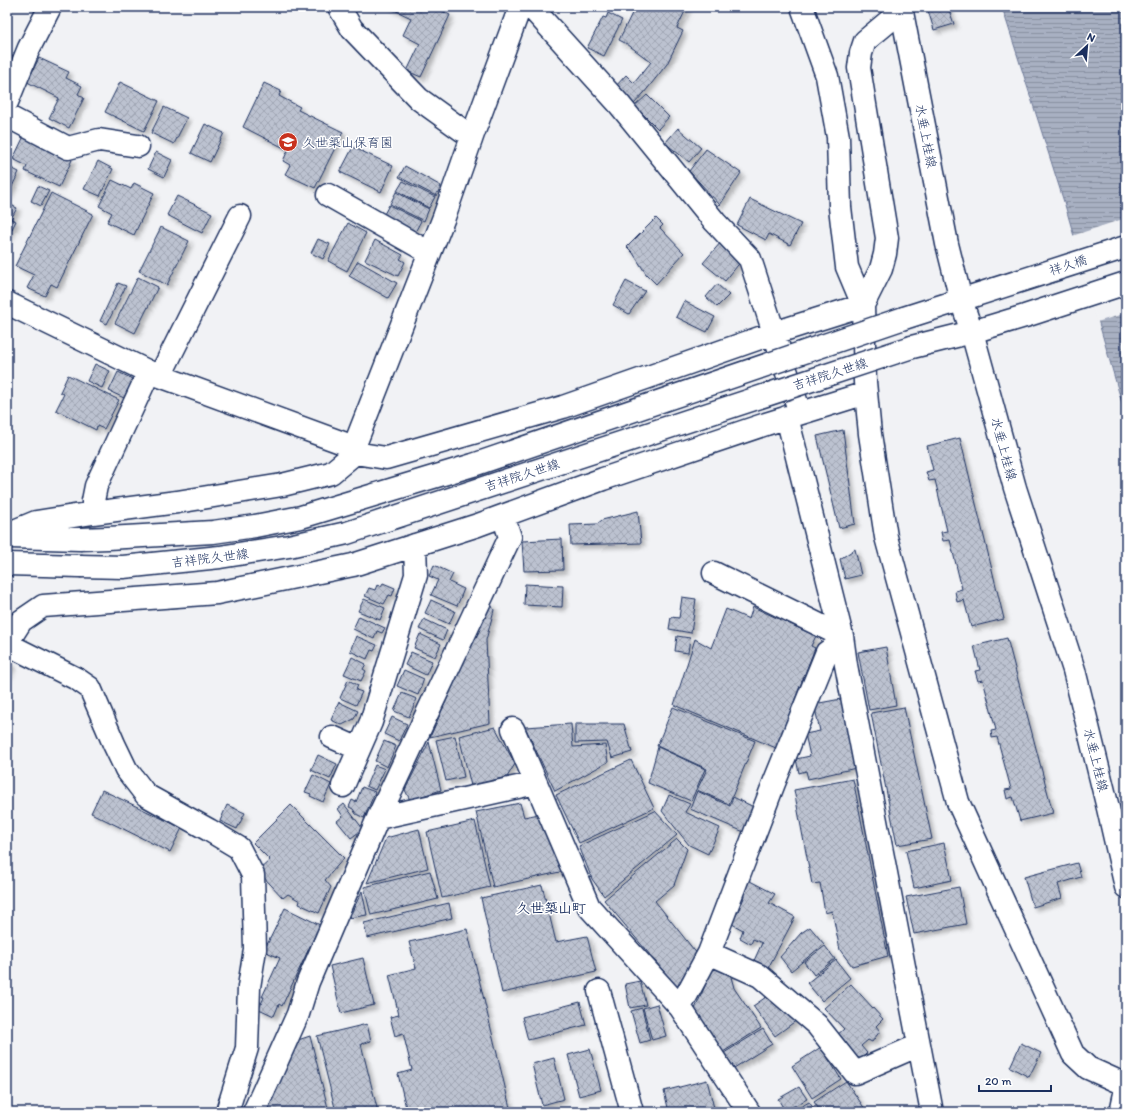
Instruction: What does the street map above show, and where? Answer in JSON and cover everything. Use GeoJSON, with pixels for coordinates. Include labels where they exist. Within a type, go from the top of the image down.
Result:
{"type":"FeatureCollection","features":[{"type":"Feature","properties":{"kind":"street"},"geometry":{"type":"LineString","coordinates":[[7,102],[29,48],[50,7]]}},
{"type":"Feature","properties":{"kind":"street"},"geometry":{"type":"LineString","coordinates":[[339,7],[352,29],[418,99],[462,130],[473,134]]}},
{"type":"Feature","properties":{"kind":"street"},"geometry":{"type":"LineString","coordinates":[[7,536],[36,522],[282,485],[331,473],[354,450],[444,217],[520,7]]}},
{"type":"Feature","properties":{"kind":"street"},"geometry":{"type":"LineString","coordinates":[[531,7],[619,104],[715,222],[750,259],[774,333],[794,415],[843,640],[846,665],[932,1112]]}},
{"type":"Feature","properties":{"kind":"street"},"geometry":{"type":"LineString","coordinates":[[802,7],[827,76],[838,137],[840,206],[848,267],[863,305],[865,382],[870,434],[886,538],[958,802],[1073,1054],[1088,1068],[1126,1085]]}},
{"type":"Feature","properties":{"kind":"street"},"geometry":{"type":"LineString","coordinates":[[7,303],[154,374],[354,450],[386,458],[563,407],[774,333],[863,305],[881,269],[887,238],[859,68],[861,53],[865,41],[901,9]]}},
{"type":"Feature","properties":{"kind":"street","name":"水垂上桂線"},"geometry":{"type":"LineString","coordinates":[[901,9],[947,244],[961,300],[972,332],[1015,488],[1074,670],[1126,887]]}},
{"type":"Feature","properties":{"kind":"street"},"geometry":{"type":"LineString","coordinates":[[7,116],[68,148],[99,140],[138,146]]}},
{"type":"Feature","properties":{"kind":"street"},"geometry":{"type":"LineString","coordinates":[[328,196],[430,253]]}},
{"type":"Feature","properties":{"kind":"street"},"geometry":{"type":"LineString","coordinates":[[93,513],[93,501],[96,486],[154,374],[240,216]]}},
{"type":"Feature","properties":{"kind":"street","name":"祥久橋"},"geometry":{"type":"LineString","coordinates":[[1011,284],[1126,247]]}},
{"type":"Feature","properties":{"kind":"street","name":"吉祥院久世線"},"geometry":{"type":"LineString","coordinates":[[7,564],[123,567],[220,557],[289,546],[347,533],[912,347],[972,332],[1126,283]]}},
{"type":"Feature","properties":{"kind":"street","name":"吉祥院久世線"},"geometry":{"type":"LineString","coordinates":[[7,536],[80,539],[213,532],[301,517],[473,465],[904,318],[1011,284]]}},
{"type":"Feature","properties":{"kind":"street"},"geometry":{"type":"LineString","coordinates":[[227,1112],[247,1048],[249,987],[255,949],[253,875],[239,848],[146,795],[126,769],[90,688],[7,644],[21,621],[43,606],[217,593],[353,565],[503,516],[603,479],[794,415],[866,393]]}},
{"type":"Feature","properties":{"kind":"street"},"geometry":{"type":"LineString","coordinates":[[254,1112],[298,1014],[308,982],[378,818],[510,537],[503,516]]}},
{"type":"Feature","properties":{"kind":"street"},"geometry":{"type":"LineString","coordinates":[[343,786],[371,722],[416,575],[415,545]]}},
{"type":"Feature","properties":{"kind":"street"},"geometry":{"type":"LineString","coordinates":[[714,573],[843,640]]}},
{"type":"Feature","properties":{"kind":"street"},"geometry":{"type":"LineString","coordinates":[[680,1007],[709,953],[774,783],[827,652],[843,640]]}},
{"type":"Feature","properties":{"kind":"street"},"geometry":{"type":"LineString","coordinates":[[513,729],[589,908],[680,1007],[749,1112]]}},
{"type":"Feature","properties":{"kind":"street"},"geometry":{"type":"LineString","coordinates":[[332,738],[359,749]]}},
{"type":"Feature","properties":{"kind":"street"},"geometry":{"type":"LineString","coordinates":[[378,818],[536,784]]}},
{"type":"Feature","properties":{"kind":"street"},"geometry":{"type":"LineString","coordinates":[[709,953],[760,976],[816,1025],[855,1073],[919,1045]]}},
{"type":"Feature","properties":{"kind":"street"},"geometry":{"type":"LineString","coordinates":[[599,991],[632,1112]]}},
{"type":"Feature","properties":{"kind":"street"},"geometry":{"type":"LineString","coordinates":[[1121,1112],[1126,1089]]}},
{"type":"Feature","properties":{"kind":"water"},"geometry":{"type":"Polygon","coordinates":[[[1002,7],[1126,7],[1126,417],[1065,205],[1002,7]]]}},
{"type":"Feature","properties":{"kind":"pier"},"geometry":{"type":"Polygon","coordinates":[[[1126,218],[1126,313],[1097,322],[1072,236],[1126,218]]]}},
{"type":"Feature","properties":{"kind":"building"},"geometry":{"type":"Polygon","coordinates":[[[388,7],[444,7],[442,11],[450,15],[421,77],[407,71],[420,44],[403,35],[411,18],[388,7]]]}},
{"type":"Feature","properties":{"kind":"building"},"geometry":{"type":"Polygon","coordinates":[[[635,7],[687,7],[677,28],[683,31],[667,64],[634,104],[615,87],[626,75],[634,83],[651,62],[627,44],[619,40],[635,7]]]}},
{"type":"Feature","properties":{"kind":"building"},"geometry":{"type":"Polygon","coordinates":[[[927,7],[948,7],[954,24],[934,30],[927,7]]]}},
{"type":"Feature","properties":{"kind":"building"},"geometry":{"type":"Polygon","coordinates":[[[608,13],[622,20],[604,56],[587,48],[603,17],[606,18],[608,13]]]}},
{"type":"Feature","properties":{"kind":"building"},"geometry":{"type":"Polygon","coordinates":[[[39,58],[69,72],[66,78],[82,86],[78,94],[84,98],[69,128],[49,118],[59,98],[27,82],[39,58]]]}},
{"type":"Feature","properties":{"kind":"building"},"geometry":{"type":"Polygon","coordinates":[[[120,82],[159,101],[144,131],[105,112],[120,82]]]}},
{"type":"Feature","properties":{"kind":"building"},"geometry":{"type":"Polygon","coordinates":[[[264,83],[281,91],[279,96],[300,107],[298,110],[343,132],[315,188],[285,174],[290,165],[283,161],[288,150],[243,127],[264,83]]]}},
{"type":"Feature","properties":{"kind":"building"},"geometry":{"type":"Polygon","coordinates":[[[647,95],[669,117],[658,129],[635,106],[647,95]]]}},
{"type":"Feature","properties":{"kind":"building"},"geometry":{"type":"Polygon","coordinates":[[[164,107],[187,118],[174,144],[151,133],[164,107]]]}},
{"type":"Feature","properties":{"kind":"building"},"geometry":{"type":"Polygon","coordinates":[[[205,124],[224,133],[210,162],[191,153],[205,124]]]}},
{"type":"Feature","properties":{"kind":"building"},"geometry":{"type":"Polygon","coordinates":[[[678,128],[701,148],[689,162],[665,143],[678,128]]]}},
{"type":"Feature","properties":{"kind":"building"},"geometry":{"type":"Polygon","coordinates":[[[24,136],[72,160],[59,187],[25,171],[27,166],[13,159],[24,136]]]}},
{"type":"Feature","properties":{"kind":"building"},"geometry":{"type":"Polygon","coordinates":[[[353,147],[393,166],[381,192],[340,172],[353,147]]]}},
{"type":"Feature","properties":{"kind":"building"},"geometry":{"type":"Polygon","coordinates":[[[706,149],[741,173],[720,205],[689,171],[706,149]]]}},
{"type":"Feature","properties":{"kind":"building"},"geometry":{"type":"Polygon","coordinates":[[[156,152],[172,160],[164,177],[148,169],[156,152]]]}},
{"type":"Feature","properties":{"kind":"building"},"geometry":{"type":"Polygon","coordinates":[[[98,161],[113,169],[100,196],[84,189],[98,161]]]}},
{"type":"Feature","properties":{"kind":"building"},"geometry":{"type":"Polygon","coordinates":[[[7,166],[19,172],[7,197],[7,166]]]}},
{"type":"Feature","properties":{"kind":"building"},"geometry":{"type":"Polygon","coordinates":[[[405,166],[441,186],[436,196],[399,177],[405,166]]]}},
{"type":"Feature","properties":{"kind":"building"},"geometry":{"type":"Polygon","coordinates":[[[112,180],[131,189],[134,183],[154,193],[134,235],[107,222],[112,213],[99,206],[112,180]]]}},
{"type":"Feature","properties":{"kind":"building"},"geometry":{"type":"Polygon","coordinates":[[[403,181],[435,197],[429,208],[397,191],[403,181]]]}},
{"type":"Feature","properties":{"kind":"building"},"geometry":{"type":"Polygon","coordinates":[[[38,186],[49,191],[41,206],[31,201],[38,186]]]}},
{"type":"Feature","properties":{"kind":"building"},"geometry":{"type":"Polygon","coordinates":[[[396,192],[429,209],[424,221],[390,204],[396,192]]]}},
{"type":"Feature","properties":{"kind":"building"},"geometry":{"type":"Polygon","coordinates":[[[51,193],[93,214],[57,287],[51,284],[45,296],[27,288],[34,275],[15,266],[51,193]]]}},
{"type":"Feature","properties":{"kind":"building"},"geometry":{"type":"Polygon","coordinates":[[[177,196],[212,213],[202,233],[167,215],[177,196]]]}},
{"type":"Feature","properties":{"kind":"building"},"geometry":{"type":"Polygon","coordinates":[[[750,199],[801,224],[790,245],[769,234],[766,240],[737,225],[750,199]]]}},
{"type":"Feature","properties":{"kind":"building"},"geometry":{"type":"Polygon","coordinates":[[[7,203],[17,208],[11,219],[16,221],[7,239],[7,203]]]}},
{"type":"Feature","properties":{"kind":"building"},"geometry":{"type":"Polygon","coordinates":[[[389,205],[421,221],[415,232],[383,216],[389,205]]]}},
{"type":"Feature","properties":{"kind":"building"},"geometry":{"type":"Polygon","coordinates":[[[656,218],[663,225],[660,228],[684,253],[656,284],[646,274],[633,253],[627,247],[656,218]]]}},
{"type":"Feature","properties":{"kind":"building"},"geometry":{"type":"Polygon","coordinates":[[[348,223],[366,233],[347,271],[328,261],[348,223]]]}},
{"type":"Feature","properties":{"kind":"building"},"geometry":{"type":"Polygon","coordinates":[[[161,227],[189,241],[167,285],[139,271],[161,227]]]}},
{"type":"Feature","properties":{"kind":"building"},"geometry":{"type":"Polygon","coordinates":[[[318,239],[330,244],[323,259],[311,253],[318,239]]]}},
{"type":"Feature","properties":{"kind":"building"},"geometry":{"type":"Polygon","coordinates":[[[375,240],[403,255],[400,259],[405,262],[398,276],[365,260],[375,240]]]}},
{"type":"Feature","properties":{"kind":"building"},"geometry":{"type":"Polygon","coordinates":[[[721,242],[742,260],[725,281],[703,263],[721,242]]]}},
{"type":"Feature","properties":{"kind":"building"},"geometry":{"type":"Polygon","coordinates":[[[358,261],[397,283],[388,298],[349,276],[358,261]]]}},
{"type":"Feature","properties":{"kind":"building"},"geometry":{"type":"Polygon","coordinates":[[[138,277],[158,287],[135,333],[115,323],[138,277]]]}},
{"type":"Feature","properties":{"kind":"building"},"geometry":{"type":"Polygon","coordinates":[[[626,281],[645,291],[629,314],[613,305],[626,281]]]}},
{"type":"Feature","properties":{"kind":"building"},"geometry":{"type":"Polygon","coordinates":[[[118,283],[126,286],[107,324],[100,321],[118,283]]]}},
{"type":"Feature","properties":{"kind":"building"},"geometry":{"type":"Polygon","coordinates":[[[717,284],[729,295],[717,307],[706,297],[717,284]]]}},
{"type":"Feature","properties":{"kind":"building"},"geometry":{"type":"Polygon","coordinates":[[[684,301],[715,317],[707,332],[676,317],[684,301]]]}},
{"type":"Feature","properties":{"kind":"building"},"geometry":{"type":"Polygon","coordinates":[[[95,364],[110,371],[102,388],[87,381],[95,364]]]}},
{"type":"Feature","properties":{"kind":"building"},"geometry":{"type":"Polygon","coordinates":[[[118,372],[133,379],[124,398],[109,391],[118,372]]]}},
{"type":"Feature","properties":{"kind":"building"},"geometry":{"type":"Polygon","coordinates":[[[68,375],[119,400],[104,429],[97,426],[96,430],[56,410],[64,394],[60,392],[68,375]]]}},
{"type":"Feature","properties":{"kind":"building"},"geometry":{"type":"Polygon","coordinates":[[[843,430],[855,524],[839,528],[817,436],[843,430]]]}},
{"type":"Feature","properties":{"kind":"building"},"geometry":{"type":"Polygon","coordinates":[[[960,438],[1004,619],[971,627],[964,600],[957,602],[955,591],[962,589],[950,540],[943,541],[941,532],[947,531],[935,480],[929,481],[926,472],[933,470],[927,446],[960,438]]]}},
{"type":"Feature","properties":{"kind":"building"},"geometry":{"type":"Polygon","coordinates":[[[638,511],[641,543],[571,545],[570,525],[597,524],[602,520],[638,511]]]}},
{"type":"Feature","properties":{"kind":"building"},"geometry":{"type":"Polygon","coordinates":[[[562,539],[563,570],[524,571],[522,541],[562,539]]]}},
{"type":"Feature","properties":{"kind":"building"},"geometry":{"type":"Polygon","coordinates":[[[855,549],[861,575],[845,579],[840,559],[855,549]]]}},
{"type":"Feature","properties":{"kind":"building"},"geometry":{"type":"Polygon","coordinates":[[[434,565],[453,574],[449,582],[464,589],[457,606],[431,595],[438,580],[429,576],[434,565]]]}},
{"type":"Feature","properties":{"kind":"building"},"geometry":{"type":"Polygon","coordinates":[[[383,583],[395,588],[392,596],[389,595],[384,604],[365,596],[369,588],[375,590],[377,585],[381,586],[383,583]]]}},
{"type":"Feature","properties":{"kind":"building"},"geometry":{"type":"Polygon","coordinates":[[[525,584],[563,586],[562,607],[524,605],[525,584]]]}},
{"type":"Feature","properties":{"kind":"building"},"geometry":{"type":"Polygon","coordinates":[[[682,597],[696,599],[691,633],[669,629],[671,617],[679,618],[682,597]]]}},
{"type":"Feature","properties":{"kind":"building"},"geometry":{"type":"Polygon","coordinates":[[[364,599],[385,608],[380,620],[358,611],[364,599]]]}},
{"type":"Feature","properties":{"kind":"building"},"geometry":{"type":"Polygon","coordinates":[[[431,600],[455,611],[449,624],[425,613],[431,600]]]}},
{"type":"Feature","properties":{"kind":"building"},"geometry":{"type":"Polygon","coordinates":[[[490,602],[494,610],[486,640],[490,723],[430,737],[490,602]]]}},
{"type":"Feature","properties":{"kind":"building"},"geometry":{"type":"Polygon","coordinates":[[[753,607],[816,636],[811,646],[815,648],[776,748],[674,705],[695,639],[711,648],[726,609],[749,619],[753,607]]]}},
{"type":"Feature","properties":{"kind":"building"},"geometry":{"type":"Polygon","coordinates":[[[359,616],[385,628],[382,633],[377,631],[374,639],[353,629],[359,616]]]}},
{"type":"Feature","properties":{"kind":"building"},"geometry":{"type":"Polygon","coordinates":[[[424,619],[447,630],[443,640],[419,629],[424,619]]]}},
{"type":"Feature","properties":{"kind":"building"},"geometry":{"type":"Polygon","coordinates":[[[420,634],[441,644],[435,657],[414,648],[420,634]]]}},
{"type":"Feature","properties":{"kind":"building"},"geometry":{"type":"Polygon","coordinates":[[[356,636],[377,645],[374,651],[371,650],[367,659],[350,651],[356,636]]]}},
{"type":"Feature","properties":{"kind":"building"},"geometry":{"type":"Polygon","coordinates":[[[677,636],[690,638],[688,653],[675,651],[677,636]]]}},
{"type":"Feature","properties":{"kind":"building"},"geometry":{"type":"Polygon","coordinates":[[[1007,638],[1053,813],[1020,821],[1013,797],[1007,799],[1005,790],[1011,789],[997,737],[992,738],[991,731],[996,730],[983,680],[978,681],[975,671],[980,670],[974,646],[1007,638]]]}},
{"type":"Feature","properties":{"kind":"building"},"geometry":{"type":"Polygon","coordinates":[[[886,647],[896,705],[869,710],[858,652],[886,647]]]}},
{"type":"Feature","properties":{"kind":"building"},"geometry":{"type":"Polygon","coordinates":[[[411,652],[432,661],[426,675],[405,665],[411,652]]]}},
{"type":"Feature","properties":{"kind":"building"},"geometry":{"type":"Polygon","coordinates":[[[352,657],[366,664],[363,669],[366,671],[361,681],[344,674],[352,657]]]}},
{"type":"Feature","properties":{"kind":"building"},"geometry":{"type":"Polygon","coordinates":[[[7,661],[12,664],[7,676],[7,661]]]}},
{"type":"Feature","properties":{"kind":"building"},"geometry":{"type":"Polygon","coordinates":[[[404,670],[424,679],[418,695],[397,686],[404,670]]]}},
{"type":"Feature","properties":{"kind":"building"},"geometry":{"type":"Polygon","coordinates":[[[348,680],[358,685],[356,690],[362,692],[356,705],[340,698],[348,680]]]}},
{"type":"Feature","properties":{"kind":"building"},"geometry":{"type":"Polygon","coordinates":[[[402,693],[417,699],[409,717],[394,711],[402,693]]]}},
{"type":"Feature","properties":{"kind":"building"},"geometry":{"type":"Polygon","coordinates":[[[841,699],[856,768],[808,779],[806,771],[799,773],[796,759],[810,756],[805,734],[820,731],[814,704],[841,699]]]}},
{"type":"Feature","properties":{"kind":"building"},"geometry":{"type":"Polygon","coordinates":[[[339,702],[358,711],[354,719],[342,725],[331,720],[339,702]]]}},
{"type":"Feature","properties":{"kind":"building"},"geometry":{"type":"Polygon","coordinates":[[[673,707],[755,741],[729,804],[697,790],[707,769],[657,746],[673,707]]]}},
{"type":"Feature","properties":{"kind":"building"},"geometry":{"type":"Polygon","coordinates":[[[904,707],[932,839],[897,845],[871,713],[904,707]]]}},
{"type":"Feature","properties":{"kind":"building"},"geometry":{"type":"Polygon","coordinates":[[[392,717],[407,724],[399,741],[384,734],[392,717]]]}},
{"type":"Feature","properties":{"kind":"building"},"geometry":{"type":"Polygon","coordinates":[[[571,724],[573,747],[605,745],[608,762],[555,791],[525,727],[571,724]]]}},
{"type":"Feature","properties":{"kind":"building"},"geometry":{"type":"Polygon","coordinates":[[[575,724],[624,724],[632,752],[612,758],[607,742],[575,743],[575,724]]]}},
{"type":"Feature","properties":{"kind":"building"},"geometry":{"type":"Polygon","coordinates":[[[495,727],[515,764],[507,777],[471,786],[459,736],[495,727]]]}},
{"type":"Feature","properties":{"kind":"building"},"geometry":{"type":"Polygon","coordinates":[[[455,736],[464,777],[446,781],[436,740],[455,736]]]}},
{"type":"Feature","properties":{"kind":"building"},"geometry":{"type":"Polygon","coordinates":[[[384,741],[396,746],[387,767],[375,761],[384,741]]]}},
{"type":"Feature","properties":{"kind":"building"},"geometry":{"type":"Polygon","coordinates":[[[429,742],[441,790],[410,800],[405,790],[429,742]]]}},
{"type":"Feature","properties":{"kind":"building"},"geometry":{"type":"Polygon","coordinates":[[[658,747],[705,769],[691,801],[648,783],[658,747]]]}},
{"type":"Feature","properties":{"kind":"building"},"geometry":{"type":"Polygon","coordinates":[[[318,755],[337,764],[330,779],[311,770],[318,755]]]}},
{"type":"Feature","properties":{"kind":"building"},"geometry":{"type":"Polygon","coordinates":[[[631,760],[654,808],[579,843],[556,795],[631,760]]]}},
{"type":"Feature","properties":{"kind":"building"},"geometry":{"type":"Polygon","coordinates":[[[375,765],[385,769],[375,790],[366,786],[375,765]]]}},
{"type":"Feature","properties":{"kind":"building"},"geometry":{"type":"Polygon","coordinates":[[[313,775],[331,784],[323,802],[305,792],[313,775]]]}},
{"type":"Feature","properties":{"kind":"building"},"geometry":{"type":"Polygon","coordinates":[[[853,779],[888,956],[852,966],[840,950],[832,911],[825,913],[820,883],[812,884],[794,790],[853,779]]]}},
{"type":"Feature","properties":{"kind":"building"},"geometry":{"type":"Polygon","coordinates":[[[362,787],[375,792],[364,818],[356,814],[353,809],[349,807],[352,800],[356,802],[362,787]]]}},
{"type":"Feature","properties":{"kind":"building"},"geometry":{"type":"Polygon","coordinates":[[[102,790],[182,828],[170,852],[91,813],[102,790]]]}},
{"type":"Feature","properties":{"kind":"building"},"geometry":{"type":"Polygon","coordinates":[[[697,791],[730,806],[733,797],[756,808],[744,832],[690,809],[697,791]]]}},
{"type":"Feature","properties":{"kind":"building"},"geometry":{"type":"Polygon","coordinates":[[[669,795],[690,804],[685,812],[720,828],[708,854],[689,845],[662,811],[669,795]]]}},
{"type":"Feature","properties":{"kind":"building"},"geometry":{"type":"Polygon","coordinates":[[[520,803],[524,817],[539,814],[564,871],[493,887],[476,812],[520,803]]]}},
{"type":"Feature","properties":{"kind":"building"},"geometry":{"type":"Polygon","coordinates":[[[344,804],[363,829],[351,838],[337,821],[343,816],[338,809],[344,804]]]}},
{"type":"Feature","properties":{"kind":"building"},"geometry":{"type":"Polygon","coordinates":[[[227,805],[245,813],[237,829],[220,821],[227,805]]]}},
{"type":"Feature","properties":{"kind":"building"},"geometry":{"type":"Polygon","coordinates":[[[291,805],[344,858],[325,880],[331,887],[319,913],[299,904],[300,901],[288,894],[283,898],[258,871],[270,860],[253,843],[291,805]]]}},
{"type":"Feature","properties":{"kind":"building"},"geometry":{"type":"Polygon","coordinates":[[[655,811],[677,835],[604,896],[592,879],[579,846],[655,811]]]}},
{"type":"Feature","properties":{"kind":"building"},"geometry":{"type":"Polygon","coordinates":[[[475,821],[490,887],[442,898],[427,832],[475,821]]]}},
{"type":"Feature","properties":{"kind":"building"},"geometry":{"type":"Polygon","coordinates":[[[419,829],[428,868],[367,883],[386,838],[419,829]]]}},
{"type":"Feature","properties":{"kind":"building"},"geometry":{"type":"Polygon","coordinates":[[[677,839],[687,849],[674,885],[655,901],[698,955],[681,992],[604,900],[677,839]]]}},
{"type":"Feature","properties":{"kind":"building"},"geometry":{"type":"Polygon","coordinates":[[[944,843],[952,880],[914,888],[906,851],[944,843]]]}},
{"type":"Feature","properties":{"kind":"building"},"geometry":{"type":"Polygon","coordinates":[[[1077,863],[1081,877],[1058,884],[1062,898],[1033,907],[1024,877],[1077,863]]]}},
{"type":"Feature","properties":{"kind":"building"},"geometry":{"type":"Polygon","coordinates":[[[430,871],[438,899],[371,915],[364,887],[430,871]]]}},
{"type":"Feature","properties":{"kind":"building"},"geometry":{"type":"Polygon","coordinates":[[[748,880],[775,894],[769,903],[795,917],[766,972],[752,965],[762,943],[753,939],[751,944],[740,938],[743,930],[732,924],[744,898],[740,896],[748,880]]]}},
{"type":"Feature","properties":{"kind":"building"},"geometry":{"type":"Polygon","coordinates":[[[542,885],[556,942],[587,936],[596,972],[502,993],[481,898],[542,885]]]}},
{"type":"Feature","properties":{"kind":"building"},"geometry":{"type":"Polygon","coordinates":[[[959,887],[966,924],[914,934],[906,897],[959,887]]]}},
{"type":"Feature","properties":{"kind":"building"},"geometry":{"type":"Polygon","coordinates":[[[362,891],[367,915],[349,918],[362,891]]]}},
{"type":"Feature","properties":{"kind":"building"},"geometry":{"type":"Polygon","coordinates":[[[449,903],[452,918],[367,938],[364,923],[449,903]]]}},
{"type":"Feature","properties":{"kind":"building"},"geometry":{"type":"Polygon","coordinates":[[[285,908],[320,925],[282,1006],[279,1004],[274,1016],[259,1009],[264,997],[262,997],[280,958],[264,951],[285,908]]]}},
{"type":"Feature","properties":{"kind":"building"},"geometry":{"type":"Polygon","coordinates":[[[810,927],[824,944],[791,971],[780,957],[801,933],[810,927]]]}},
{"type":"Feature","properties":{"kind":"building"},"geometry":{"type":"Polygon","coordinates":[[[467,929],[511,1112],[407,1112],[398,1074],[412,1070],[403,1033],[395,1036],[390,1017],[399,1015],[389,975],[416,968],[409,942],[467,929]]]}},
{"type":"Feature","properties":{"kind":"building"},"geometry":{"type":"Polygon","coordinates":[[[825,946],[835,959],[814,975],[804,962],[825,946]]]}},
{"type":"Feature","properties":{"kind":"building"},"geometry":{"type":"Polygon","coordinates":[[[363,958],[374,1005],[341,1013],[330,966],[363,958]]]}},
{"type":"Feature","properties":{"kind":"building"},"geometry":{"type":"Polygon","coordinates":[[[836,960],[850,978],[822,1001],[807,983],[836,960]]]}},
{"type":"Feature","properties":{"kind":"building"},"geometry":{"type":"Polygon","coordinates":[[[714,965],[730,973],[734,988],[761,1028],[723,1052],[695,1009],[714,965]]]}},
{"type":"Feature","properties":{"kind":"building"},"geometry":{"type":"Polygon","coordinates":[[[640,981],[646,1005],[630,1008],[625,984],[640,981]]]}},
{"type":"Feature","properties":{"kind":"building"},"geometry":{"type":"Polygon","coordinates":[[[851,984],[883,1019],[876,1026],[880,1031],[872,1042],[868,1040],[861,1046],[867,1053],[859,1061],[837,1035],[844,1029],[824,1008],[851,984]]]}},
{"type":"Feature","properties":{"kind":"building"},"geometry":{"type":"Polygon","coordinates":[[[766,997],[797,1020],[775,1036],[753,1006],[766,997]]]}},
{"type":"Feature","properties":{"kind":"building"},"geometry":{"type":"Polygon","coordinates":[[[580,1002],[586,1025],[528,1040],[522,1017],[580,1002]]]}},
{"type":"Feature","properties":{"kind":"building"},"geometry":{"type":"Polygon","coordinates":[[[657,1004],[666,1036],[652,1040],[643,1008],[657,1004]]]}},
{"type":"Feature","properties":{"kind":"building"},"geometry":{"type":"Polygon","coordinates":[[[642,1008],[650,1040],[640,1043],[631,1011],[642,1008]]]}},
{"type":"Feature","properties":{"kind":"building"},"geometry":{"type":"Polygon","coordinates":[[[367,1024],[371,1041],[361,1044],[378,1112],[336,1112],[317,1036],[367,1024]]]}},
{"type":"Feature","properties":{"kind":"building"},"geometry":{"type":"Polygon","coordinates":[[[763,1029],[772,1044],[734,1068],[724,1053],[763,1029]]]}},
{"type":"Feature","properties":{"kind":"building"},"geometry":{"type":"Polygon","coordinates":[[[310,1036],[329,1112],[266,1112],[298,1040],[310,1036]]]}},
{"type":"Feature","properties":{"kind":"building"},"geometry":{"type":"Polygon","coordinates":[[[1021,1043],[1041,1053],[1029,1077],[1010,1067],[1021,1043]]]}},
{"type":"Feature","properties":{"kind":"building"},"geometry":{"type":"Polygon","coordinates":[[[821,1047],[841,1079],[812,1098],[792,1066],[821,1047]]]}},
{"type":"Feature","properties":{"kind":"building"},"geometry":{"type":"Polygon","coordinates":[[[590,1049],[601,1090],[579,1096],[568,1055],[590,1049]]]}},
{"type":"Feature","properties":{"kind":"building"},"geometry":{"type":"Polygon","coordinates":[[[554,1058],[564,1099],[542,1105],[532,1064],[554,1058]]]}},
{"type":"Feature","properties":{"kind":"building"},"geometry":{"type":"Polygon","coordinates":[[[707,1080],[715,1112],[669,1112],[664,1091],[707,1080]]]}},
{"type":"Feature","properties":{"kind":"building"},"geometry":{"type":"Polygon","coordinates":[[[846,1081],[867,1112],[821,1112],[814,1102],[846,1081]]]}},
{"type":"Feature","properties":{"kind":"building"},"geometry":{"type":"Polygon","coordinates":[[[799,1087],[807,1099],[785,1111],[778,1099],[799,1087]]]}},
{"type":"Feature","properties":{"kind":"building"},"geometry":{"type":"Polygon","coordinates":[[[809,1102],[816,1112],[792,1112],[809,1102]]]}},
{"type":"Feature","properties":{"kind":"place","name":"久世築山保育園"},"geometry":{"type":"Point","coordinates":[288,142]}},
{"type":"Feature","properties":{"kind":"district","name":"久世築山町"},"geometry":{"type":"Point","coordinates":[551,908]}}]}
